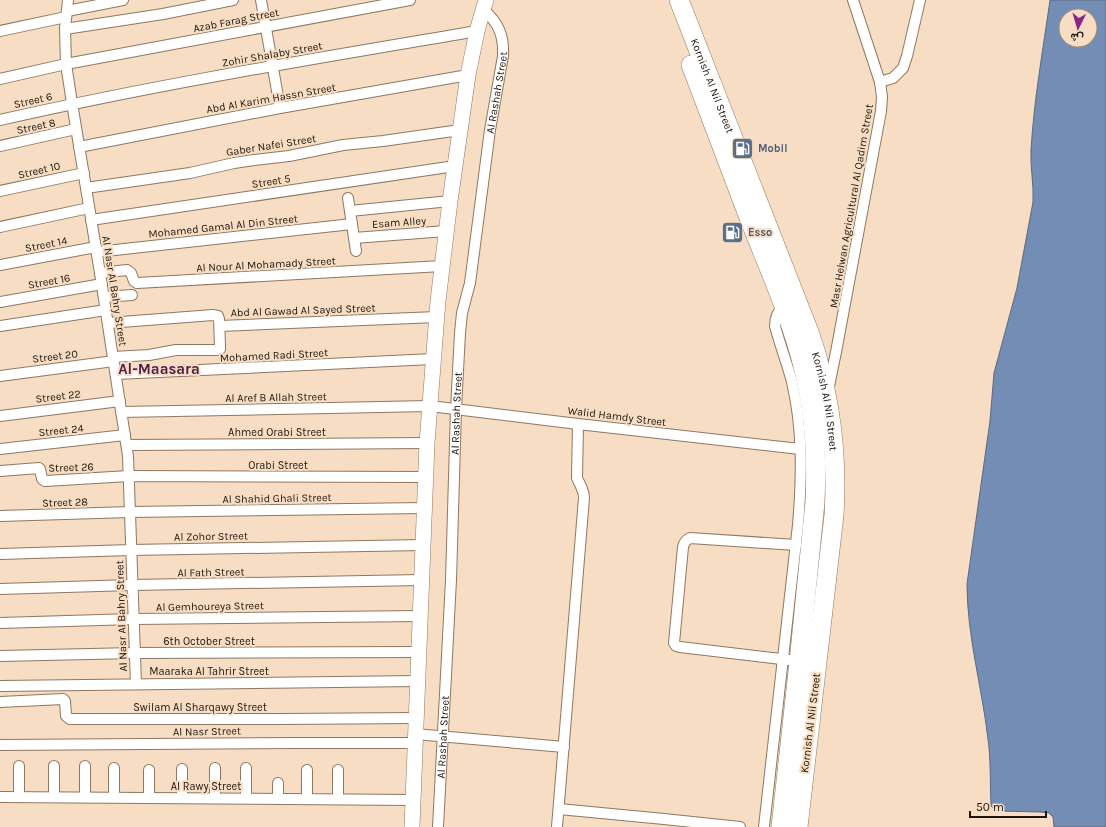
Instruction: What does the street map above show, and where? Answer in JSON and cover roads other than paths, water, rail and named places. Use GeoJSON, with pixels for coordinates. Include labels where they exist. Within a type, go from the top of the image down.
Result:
{"type":"FeatureCollection","features":[{"type":"Feature","properties":{"kind":"highway","name":"Kornish Al Nil Street"},"geometry":{"type":"LineString","coordinates":[[666,0],[797,344],[806,377],[813,417],[816,451],[815,502],[791,661],[781,827]]}},
{"type":"Feature","properties":{"kind":"highway","name":"Kornish Al Nil Street"},"geometry":{"type":"LineString","coordinates":[[679,0],[809,332],[819,363],[831,420],[836,491],[798,827]]}},
{"type":"Feature","properties":{"kind":"street","name":"Al Nasr Al Bahry Street"},"geometry":{"type":"LineString","coordinates":[[68,0],[65,29],[66,64],[126,440],[129,476],[136,684]]}},
{"type":"Feature","properties":{"kind":"street"},"geometry":{"type":"LineString","coordinates":[[0,31],[123,0]]}},
{"type":"Feature","properties":{"kind":"street"},"geometry":{"type":"LineString","coordinates":[[65,29],[163,14],[233,0]]}},
{"type":"Feature","properties":{"kind":"street"},"geometry":{"type":"LineString","coordinates":[[261,0],[280,108]]}},
{"type":"Feature","properties":{"kind":"street","name":"Azab Farag Street"},"geometry":{"type":"LineString","coordinates":[[0,79],[66,64],[410,0]]}},
{"type":"Feature","properties":{"kind":"street","name":"Masr Helwan Agricultural Al Qadim Street"},"geometry":{"type":"LineString","coordinates":[[827,396],[881,111],[882,97],[880,82],[853,0]]}},
{"type":"Feature","properties":{"kind":"street"},"geometry":{"type":"LineString","coordinates":[[880,82],[893,78],[903,68],[920,0]]}},
{"type":"Feature","properties":{"kind":"street","name":"Al Rashah Street"},"geometry":{"type":"LineString","coordinates":[[412,827],[426,477],[433,359],[446,231],[460,130],[468,75],[484,5]]}},
{"type":"Feature","properties":{"kind":"street","name":"Al Rashah Street"},"geometry":{"type":"LineString","coordinates":[[438,827],[451,580],[460,323],[470,283],[490,130],[504,47],[498,26],[484,5]]}},
{"type":"Feature","properties":{"kind":"street","name":"Zohir Shalaby Street"},"geometry":{"type":"LineString","coordinates":[[72,103],[273,66],[477,31]]}},
{"type":"Feature","properties":{"kind":"street","name":"Abd Al Karim Hassn Street"},"geometry":{"type":"LineString","coordinates":[[79,147],[280,108],[468,75]]}},
{"type":"Feature","properties":{"kind":"street","name":"Street 6"},"geometry":{"type":"LineString","coordinates":[[0,120],[72,103]]}},
{"type":"Feature","properties":{"kind":"street","name":"Street 8"},"geometry":{"type":"LineString","coordinates":[[0,146],[76,129]]}},
{"type":"Feature","properties":{"kind":"street","name":"Gaber Nafei Street"},"geometry":{"type":"LineString","coordinates":[[86,188],[190,173],[234,163],[289,156],[343,145],[460,130]]}},
{"type":"Feature","properties":{"kind":"street","name":"Street 5"},"geometry":{"type":"LineString","coordinates":[[91,220],[455,166]]}},
{"type":"Feature","properties":{"kind":"street","name":"Street 10"},"geometry":{"type":"LineString","coordinates":[[0,191],[84,173]]}},
{"type":"Feature","properties":{"kind":"street"},"geometry":{"type":"LineString","coordinates":[[348,198],[356,251]]}},
{"type":"Feature","properties":{"kind":"street"},"geometry":{"type":"LineString","coordinates":[[350,211],[450,201]]}},
{"type":"Feature","properties":{"kind":"street"},"geometry":{"type":"LineString","coordinates":[[0,227],[89,208]]}},
{"type":"Feature","properties":{"kind":"street","name":"Mohamed Gamal Al Din Street"},"geometry":{"type":"LineString","coordinates":[[96,249],[352,224]]}},
{"type":"Feature","properties":{"kind":"street","name":"Esam Alley"},"geometry":{"type":"LineString","coordinates":[[354,238],[446,231]]}},
{"type":"Feature","properties":{"kind":"street","name":"Street 14"},"geometry":{"type":"LineString","coordinates":[[0,265],[96,249]]}},
{"type":"Feature","properties":{"kind":"street","name":"Al Nour Al Mohamady Street"},"geometry":{"type":"LineString","coordinates":[[100,273],[127,270],[131,273],[134,281],[138,283],[442,266]]}},
{"type":"Feature","properties":{"kind":"street","name":"Street 16"},"geometry":{"type":"LineString","coordinates":[[0,302],[102,284]]}},
{"type":"Feature","properties":{"kind":"street"},"geometry":{"type":"LineString","coordinates":[[104,297],[132,295]]}},
{"type":"Feature","properties":{"kind":"street"},"geometry":{"type":"LineString","coordinates":[[764,827],[791,661],[796,545],[800,497],[799,426],[792,383],[775,326],[777,313],[783,306]]}},
{"type":"Feature","properties":{"kind":"street"},"geometry":{"type":"LineString","coordinates":[[0,326],[106,310]]}},
{"type":"Feature","properties":{"kind":"street","name":"Abd Al Gawad Al Sayed Street"},"geometry":{"type":"LineString","coordinates":[[108,323],[214,315],[219,317],[220,326],[437,317]]}},
{"type":"Feature","properties":{"kind":"street","name":"Street 20"},"geometry":{"type":"LineString","coordinates":[[0,376],[176,350],[217,350],[220,348],[220,326]]}},
{"type":"Feature","properties":{"kind":"street","name":"Mohamed Radi Street"},"geometry":{"type":"LineString","coordinates":[[116,374],[433,359]]}},
{"type":"Feature","properties":{"kind":"street","name":"Street 22"},"geometry":{"type":"LineString","coordinates":[[0,416],[120,401]]}},
{"type":"Feature","properties":{"kind":"street","name":"Walid Hamdy Street"},"geometry":{"type":"LineString","coordinates":[[430,406],[800,449]]}},
{"type":"Feature","properties":{"kind":"street","name":"Al Aref B Allah Street"},"geometry":{"type":"LineString","coordinates":[[121,412],[430,406]]}},
{"type":"Feature","properties":{"kind":"street"},"geometry":{"type":"LineString","coordinates":[[557,827],[584,498],[584,492],[577,478],[578,424]]}},
{"type":"Feature","properties":{"kind":"street","name":"Ahmed Orabi Street"},"geometry":{"type":"LineString","coordinates":[[126,440],[428,442]]}},
{"type":"Feature","properties":{"kind":"street","name":"Street 24"},"geometry":{"type":"LineString","coordinates":[[0,449],[126,440]]}},
{"type":"Feature","properties":{"kind":"street","name":"Street 26"},"geometry":{"type":"LineString","coordinates":[[0,471],[38,468],[40,469],[42,479],[45,481],[129,476]]}},
{"type":"Feature","properties":{"kind":"street","name":"Orabi Street"},"geometry":{"type":"LineString","coordinates":[[129,476],[426,477]]}},
{"type":"Feature","properties":{"kind":"street","name":"Al Shahid Ghali Street"},"geometry":{"type":"LineString","coordinates":[[130,512],[425,508]]}},
{"type":"Feature","properties":{"kind":"street","name":"Street 28"},"geometry":{"type":"LineString","coordinates":[[0,516],[130,512]]}},
{"type":"Feature","properties":{"kind":"street"},"geometry":{"type":"LineString","coordinates":[[791,661],[680,647],[676,646],[674,643],[683,547],[686,540],[690,538],[796,545]]}},
{"type":"Feature","properties":{"kind":"street","name":"Al Zohor Street"},"geometry":{"type":"LineString","coordinates":[[0,554],[131,550],[423,545]]}},
{"type":"Feature","properties":{"kind":"street","name":"Al Fath Street"},"geometry":{"type":"LineString","coordinates":[[0,589],[422,580]]}},
{"type":"Feature","properties":{"kind":"street","name":"Al Gemhoureya Street"},"geometry":{"type":"LineString","coordinates":[[0,623],[134,619],[420,616]]}},
{"type":"Feature","properties":{"kind":"street","name":"6th October Street"},"geometry":{"type":"LineString","coordinates":[[0,656],[135,653],[419,652]]}},
{"type":"Feature","properties":{"kind":"street","name":"Maaraka Al Tahrir Street"},"geometry":{"type":"LineString","coordinates":[[0,686],[418,681]]}},
{"type":"Feature","properties":{"kind":"street","name":"Swilam Al Sharqawy Street"},"geometry":{"type":"LineString","coordinates":[[0,702],[64,699],[66,716],[70,719],[416,718]]}},
{"type":"Feature","properties":{"kind":"street","name":"Al Nasr Street"},"geometry":{"type":"LineString","coordinates":[[0,745],[298,743],[415,739],[443,736],[564,747]]}},
{"type":"Feature","properties":{"kind":"street"},"geometry":{"type":"LineString","coordinates":[[19,766],[19,797]]}},
{"type":"Feature","properties":{"kind":"street"},"geometry":{"type":"LineString","coordinates":[[54,766],[54,797]]}},
{"type":"Feature","properties":{"kind":"street"},"geometry":{"type":"LineString","coordinates":[[85,766],[85,797]]}},
{"type":"Feature","properties":{"kind":"street"},"geometry":{"type":"LineString","coordinates":[[114,768],[114,797]]}},
{"type":"Feature","properties":{"kind":"street"},"geometry":{"type":"LineString","coordinates":[[215,768],[215,798]]}},
{"type":"Feature","properties":{"kind":"street"},"geometry":{"type":"LineString","coordinates":[[246,768],[246,798]]}},
{"type":"Feature","properties":{"kind":"street"},"geometry":{"type":"LineString","coordinates":[[182,769],[182,798]]}},
{"type":"Feature","properties":{"kind":"street"},"geometry":{"type":"LineString","coordinates":[[149,770],[149,798]]}},
{"type":"Feature","properties":{"kind":"street"},"geometry":{"type":"LineString","coordinates":[[308,770],[308,799]]}},
{"type":"Feature","properties":{"kind":"street"},"geometry":{"type":"LineString","coordinates":[[338,770],[338,799]]}},
{"type":"Feature","properties":{"kind":"street"},"geometry":{"type":"LineString","coordinates":[[278,783],[278,798]]}},
{"type":"Feature","properties":{"kind":"street","name":"Al Rawy Street"},"geometry":{"type":"LineString","coordinates":[[0,797],[413,800]]}},
{"type":"Feature","properties":{"kind":"street"},"geometry":{"type":"LineString","coordinates":[[559,809],[663,823],[740,827]]}},
{"type":"Feature","properties":{"kind":"water"},"geometry":{"type":"Polygon","coordinates":[[[1050,0],[1106,0],[1106,827],[1054,827],[1053,817],[1049,813],[996,811],[991,806],[988,739],[969,623],[967,584],[990,421],[994,373],[1017,288],[1033,202],[1031,156],[1036,93],[1050,0]]]}},
{"type":"Feature","properties":{"kind":"place","name":"Mobil"},"geometry":{"type":"Point","coordinates":[743,148]}},
{"type":"Feature","properties":{"kind":"place","name":"Esso"},"geometry":{"type":"Point","coordinates":[733,232]}},
{"type":"Feature","properties":{"kind":"district","name":"Al-Maasara"},"geometry":{"type":"Point","coordinates":[159,369]}}]}
